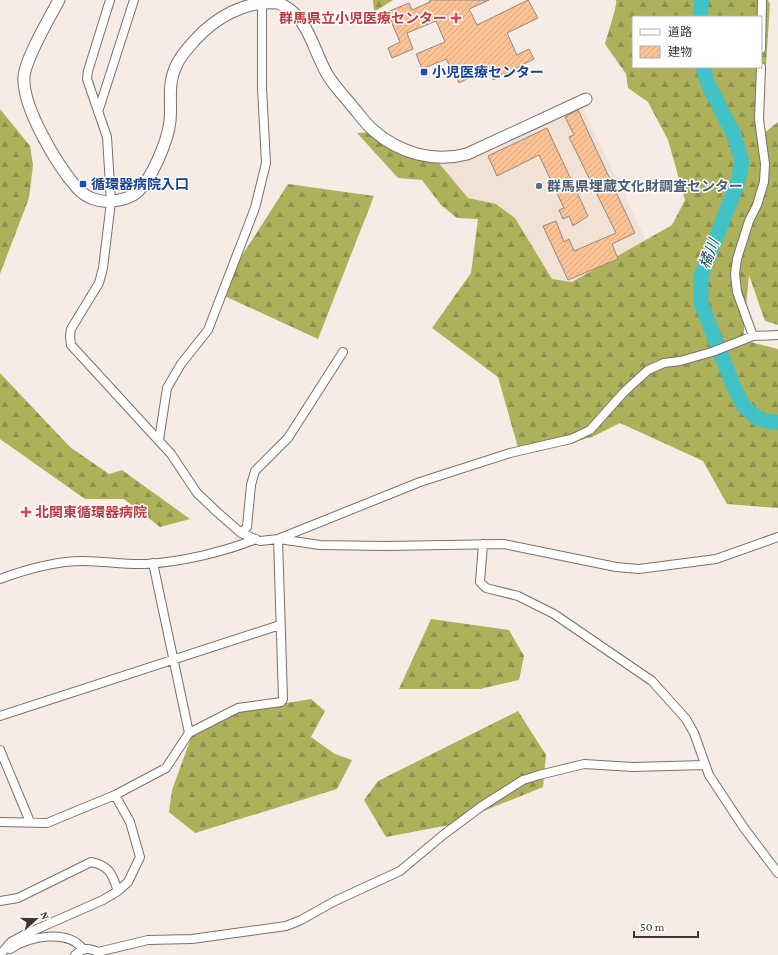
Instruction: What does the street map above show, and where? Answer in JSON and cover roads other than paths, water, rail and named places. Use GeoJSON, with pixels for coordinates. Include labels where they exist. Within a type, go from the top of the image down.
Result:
{"type":"FeatureCollection","features":[{"type":"Feature","properties":{"kind":"street"},"geometry":{"type":"LineString","coordinates":[[59,0],[28,62],[24,76],[26,94],[37,126],[76,187],[89,197],[111,202],[136,193],[160,156],[168,137],[170,119],[170,83],[176,65],[184,53],[208,26],[226,11],[248,2],[262,0],[278,3],[299,18],[308,32],[327,74],[345,98],[372,129],[396,146],[409,152],[440,158],[449,158],[467,154],[586,98]]}},
{"type":"Feature","properties":{"kind":"street"},"geometry":{"type":"LineString","coordinates":[[110,0],[88,71],[87,79],[107,137],[111,202],[103,268],[99,283],[71,329],[71,345],[171,454],[197,493],[241,533],[256,539],[267,541],[278,539],[420,482],[510,452],[571,439],[590,430],[624,392],[648,370],[664,363],[680,361],[712,352],[753,336],[778,335]]}},
{"type":"Feature","properties":{"kind":"street"},"geometry":{"type":"LineString","coordinates":[[98,112],[134,0]]}},
{"type":"Feature","properties":{"kind":"street"},"geometry":{"type":"LineString","coordinates":[[159,440],[167,388],[181,364],[208,330],[255,208],[266,163],[262,88],[262,0]]}},
{"type":"Feature","properties":{"kind":"street"},"geometry":{"type":"LineString","coordinates":[[762,0],[762,16]]}},
{"type":"Feature","properties":{"kind":"street"},"geometry":{"type":"LineString","coordinates":[[753,336],[737,292],[735,274],[737,259],[746,228],[757,205],[764,182],[764,164],[759,119],[760,68]]}},
{"type":"Feature","properties":{"kind":"street"},"geometry":{"type":"LineString","coordinates":[[241,533],[247,527],[251,485],[255,471],[288,438],[343,352]]}},
{"type":"Feature","properties":{"kind":"street"},"geometry":{"type":"LineString","coordinates":[[278,539],[320,545],[386,546],[504,544],[616,568],[639,569],[716,559],[778,537]]}},
{"type":"Feature","properties":{"kind":"street"},"geometry":{"type":"LineString","coordinates":[[0,579],[43,565],[81,561],[169,562],[241,545],[256,539]]}},
{"type":"Feature","properties":{"kind":"street"},"geometry":{"type":"LineString","coordinates":[[0,822],[47,823],[115,795],[166,768],[189,733],[238,708],[280,702],[284,699],[278,539]]}},
{"type":"Feature","properties":{"kind":"street"},"geometry":{"type":"LineString","coordinates":[[483,544],[480,582],[486,588],[518,596],[554,614],[652,680],[686,719],[694,733],[704,765],[744,828],[778,873]]}},
{"type":"Feature","properties":{"kind":"street"},"geometry":{"type":"LineString","coordinates":[[153,563],[189,733]]}},
{"type":"Feature","properties":{"kind":"street"},"geometry":{"type":"LineString","coordinates":[[0,716],[280,624]]}},
{"type":"Feature","properties":{"kind":"street"},"geometry":{"type":"LineString","coordinates":[[0,750],[30,822]]}},
{"type":"Feature","properties":{"kind":"street"},"geometry":{"type":"LineString","coordinates":[[74,955],[83,949],[91,948],[98,952],[148,940],[192,939],[286,926],[301,920],[334,900],[400,871],[443,835],[482,806],[523,780],[539,774],[584,764],[633,767],[704,765]]}},
{"type":"Feature","properties":{"kind":"street"},"geometry":{"type":"LineString","coordinates":[[0,954],[11,942],[102,900],[118,891],[128,882],[140,857],[130,822],[115,795]]}},
{"type":"Feature","properties":{"kind":"street"},"geometry":{"type":"LineString","coordinates":[[0,901],[18,898],[91,862],[103,864],[113,875],[118,891]]}},
{"type":"Feature","properties":{"kind":"street"},"geometry":{"type":"LineString","coordinates":[[0,954],[16,945],[59,935],[79,944],[83,949]]}},
{"type":"Feature","properties":{"kind":"waterway","name":"橘川"},"geometry":{"type":"LineString","coordinates":[[700,16],[702,0]]}},
{"type":"Feature","properties":{"kind":"waterway","name":"橘川"},"geometry":{"type":"LineString","coordinates":[[703,68],[708,84],[734,135],[742,162],[738,182],[701,276],[701,303],[733,385],[743,405],[758,419],[778,423]]}},
{"type":"Feature","properties":{"kind":"place","name":"群馬県立小児医療センター"},"geometry":{"type":"Point","coordinates":[456,18]}},
{"type":"Feature","properties":{"kind":"place","name":"小児医療センター"},"geometry":{"type":"Point","coordinates":[424,72]}},
{"type":"Feature","properties":{"kind":"place","name":"循環器病院入口"},"geometry":{"type":"Point","coordinates":[83,184]}},
{"type":"Feature","properties":{"kind":"place","name":"群馬県埋蔵文化財調査センター"},"geometry":{"type":"Point","coordinates":[539,186]}},
{"type":"Feature","properties":{"kind":"place","name":"北関東循環器病院"},"geometry":{"type":"Point","coordinates":[26,512]}}]}
